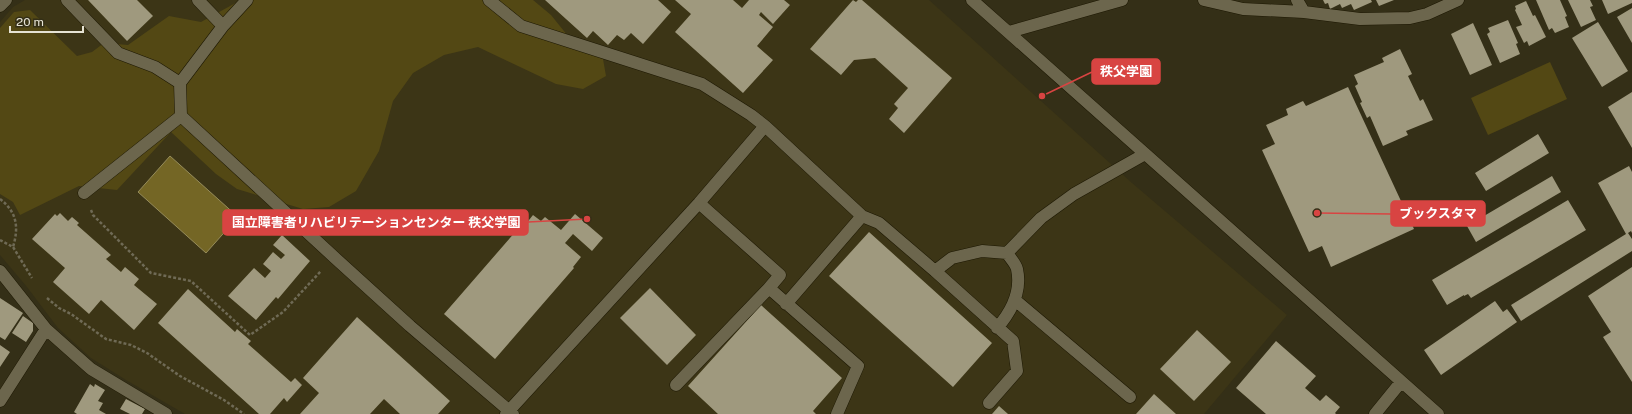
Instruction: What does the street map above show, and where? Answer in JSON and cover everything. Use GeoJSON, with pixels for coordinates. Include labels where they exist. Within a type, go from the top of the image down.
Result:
{"type":"FeatureCollection","features":[{"type":"Feature","properties":{"kind":"street"},"geometry":{"type":"LineString","coordinates":[[0,6],[6,0]]}},
{"type":"Feature","properties":{"kind":"street"},"geometry":{"type":"LineString","coordinates":[[67,0],[118,54],[155,67],[180,83]]}},
{"type":"Feature","properties":{"kind":"street"},"geometry":{"type":"LineString","coordinates":[[198,0],[223,26]]}},
{"type":"Feature","properties":{"kind":"street"},"geometry":{"type":"LineString","coordinates":[[247,0],[223,26],[180,83],[181,116],[410,326],[510,413],[699,203],[765,126]]}},
{"type":"Feature","properties":{"kind":"street"},"geometry":{"type":"LineString","coordinates":[[489,0],[521,26],[702,84],[751,115],[765,126],[862,216],[879,223],[935,271],[1013,342],[1017,371],[989,403]]}},
{"type":"Feature","properties":{"kind":"street"},"geometry":{"type":"LineString","coordinates":[[972,0],[1438,414]]}},
{"type":"Feature","properties":{"kind":"street"},"geometry":{"type":"LineString","coordinates":[[1009,32],[1122,0]]}},
{"type":"Feature","properties":{"kind":"street"},"geometry":{"type":"LineString","coordinates":[[1204,0],[1243,9],[1304,12],[1360,19],[1410,18],[1427,14],[1458,0]]}},
{"type":"Feature","properties":{"kind":"street"},"geometry":{"type":"LineString","coordinates":[[1297,0],[1304,12]]}},
{"type":"Feature","properties":{"kind":"street"},"geometry":{"type":"LineString","coordinates":[[84,193],[181,116]]}},
{"type":"Feature","properties":{"kind":"street"},"geometry":{"type":"LineString","coordinates":[[1007,253],[1041,218],[1074,194],[1145,154]]}},
{"type":"Feature","properties":{"kind":"street"},"geometry":{"type":"LineString","coordinates":[[676,385],[780,275],[699,203]]}},
{"type":"Feature","properties":{"kind":"street"},"geometry":{"type":"LineString","coordinates":[[786,304],[862,216]]}},
{"type":"Feature","properties":{"kind":"street"},"geometry":{"type":"LineString","coordinates":[[935,271],[952,258],[982,251],[1007,253]]}},
{"type":"Feature","properties":{"kind":"street"},"geometry":{"type":"LineString","coordinates":[[997,328],[1009,314],[1015,300],[1018,287],[1017,268],[1007,253]]}},
{"type":"Feature","properties":{"kind":"street"},"geometry":{"type":"LineString","coordinates":[[0,271],[46,329],[90,369],[166,414]]}},
{"type":"Feature","properties":{"kind":"street"},"geometry":{"type":"LineString","coordinates":[[769,288],[858,366],[837,414]]}},
{"type":"Feature","properties":{"kind":"street"},"geometry":{"type":"LineString","coordinates":[[1015,300],[1130,397]]}},
{"type":"Feature","properties":{"kind":"street"},"geometry":{"type":"LineString","coordinates":[[0,400],[46,329]]}},
{"type":"Feature","properties":{"kind":"street"},"geometry":{"type":"LineString","coordinates":[[1375,414],[1401,382]]}},
{"type":"Feature","properties":{"kind":"path"},"geometry":{"type":"LineString","coordinates":[[84,193],[93,215],[152,273],[190,281],[250,335],[283,312],[334,257]]}},
{"type":"Feature","properties":{"kind":"path"},"geometry":{"type":"LineString","coordinates":[[0,199],[10,207],[16,222],[14,247]]}},
{"type":"Feature","properties":{"kind":"path"},"geometry":{"type":"LineString","coordinates":[[0,240],[14,247],[34,283]]}},
{"type":"Feature","properties":{"kind":"path"},"geometry":{"type":"LineString","coordinates":[[43,293],[59,308],[71,314],[106,339],[131,345],[147,353],[180,376],[224,400],[244,414]]}},
{"type":"Feature","properties":{"kind":"shaded area"},"geometry":{"type":"Polygon","coordinates":[[[25,0],[929,0],[1132,183],[1287,315],[1204,414],[185,414],[91,358],[58,328],[27,287],[0,255],[0,22],[13,7],[25,0]]]}},
{"type":"Feature","properties":{"kind":"shaded area"},"geometry":{"type":"Polygon","coordinates":[[[241,0],[533,0],[551,15],[576,46],[603,59],[606,76],[583,89],[556,84],[478,47],[444,55],[413,73],[393,101],[379,151],[356,191],[329,207],[303,209],[237,189],[216,174],[171,132],[117,190],[79,186],[20,215],[13,202],[0,194],[0,28],[14,12],[30,10],[77,56],[92,52],[104,43],[128,45],[169,16],[201,22],[241,0]]]}},
{"type":"Feature","properties":{"kind":"shaded area"},"geometry":{"type":"Polygon","coordinates":[[[1550,62],[1567,99],[1488,135],[1471,98],[1550,62]]]}},
{"type":"Feature","properties":{"kind":"shaded area"},"geometry":{"type":"Polygon","coordinates":[[[170,156],[238,217],[206,253],[138,192],[170,156]]]}},
{"type":"Feature","properties":{"kind":"building"},"geometry":{"type":"Polygon","coordinates":[[[88,0],[137,0],[153,16],[127,41],[88,0]]]}},
{"type":"Feature","properties":{"kind":"building"},"geometry":{"type":"Polygon","coordinates":[[[545,0],[658,0],[671,12],[643,44],[631,33],[624,40],[617,35],[608,45],[593,31],[587,38],[545,0]]]}},
{"type":"Feature","properties":{"kind":"building"},"geometry":{"type":"Polygon","coordinates":[[[675,0],[733,0],[742,8],[749,0],[784,0],[790,5],[773,24],[761,12],[759,15],[773,27],[757,46],[773,60],[743,93],[675,32],[691,14],[675,0]]]}},
{"type":"Feature","properties":{"kind":"building"},"geometry":{"type":"Polygon","coordinates":[[[853,0],[856,2],[858,0],[862,0],[952,78],[904,133],[889,119],[898,108],[894,104],[908,88],[875,58],[854,60],[841,75],[810,49],[853,0]]]}},
{"type":"Feature","properties":{"kind":"building"},"geometry":{"type":"Polygon","coordinates":[[[1323,0],[1371,0],[1372,2],[1354,10],[1351,4],[1342,8],[1340,4],[1330,9],[1328,3],[1325,4],[1323,0]]]}},
{"type":"Feature","properties":{"kind":"building"},"geometry":{"type":"Polygon","coordinates":[[[1376,0],[1394,0],[1379,6],[1376,0]]]}},
{"type":"Feature","properties":{"kind":"building"},"geometry":{"type":"Polygon","coordinates":[[[1536,0],[1560,0],[1567,16],[1565,17],[1569,27],[1555,33],[1552,28],[1549,30],[1536,0]]]}},
{"type":"Feature","properties":{"kind":"building"},"geometry":{"type":"Polygon","coordinates":[[[1568,0],[1590,0],[1593,6],[1590,7],[1596,20],[1581,27],[1568,0]]]}},
{"type":"Feature","properties":{"kind":"building"},"geometry":{"type":"Polygon","coordinates":[[[1602,0],[1632,0],[1632,3],[1608,14],[1602,0]]]}},
{"type":"Feature","properties":{"kind":"building"},"geometry":{"type":"Polygon","coordinates":[[[1526,1],[1546,37],[1529,46],[1527,41],[1524,43],[1516,27],[1522,25],[1515,10],[1515,6],[1526,1]]]}},
{"type":"Feature","properties":{"kind":"building"},"geometry":{"type":"Polygon","coordinates":[[[1632,8],[1632,43],[1617,17],[1632,8]]]}},
{"type":"Feature","properties":{"kind":"building"},"geometry":{"type":"Polygon","coordinates":[[[1508,20],[1518,43],[1516,44],[1520,54],[1500,63],[1487,34],[1490,32],[1488,28],[1508,20]]]}},
{"type":"Feature","properties":{"kind":"building"},"geometry":{"type":"Polygon","coordinates":[[[1598,22],[1628,71],[1602,87],[1572,38],[1598,22]]]}},
{"type":"Feature","properties":{"kind":"building"},"geometry":{"type":"Polygon","coordinates":[[[1473,23],[1492,65],[1470,75],[1451,34],[1473,23]]]}},
{"type":"Feature","properties":{"kind":"building"},"geometry":{"type":"Polygon","coordinates":[[[1400,49],[1412,74],[1408,76],[1420,101],[1423,99],[1433,120],[1406,131],[1408,135],[1383,146],[1370,116],[1367,118],[1360,103],[1362,102],[1355,86],[1358,84],[1354,75],[1384,62],[1382,58],[1400,49]]]}},
{"type":"Feature","properties":{"kind":"building"},"geometry":{"type":"Polygon","coordinates":[[[1348,87],[1414,229],[1331,267],[1322,246],[1309,252],[1262,150],[1275,144],[1266,125],[1288,115],[1286,109],[1303,101],[1306,106],[1348,87]]]}},
{"type":"Feature","properties":{"kind":"building"},"geometry":{"type":"Polygon","coordinates":[[[1632,92],[1632,148],[1608,107],[1632,92]]]}},
{"type":"Feature","properties":{"kind":"building"},"geometry":{"type":"Polygon","coordinates":[[[1538,134],[1549,153],[1486,191],[1475,173],[1538,134]]]}},
{"type":"Feature","properties":{"kind":"building"},"geometry":{"type":"Polygon","coordinates":[[[1629,166],[1632,172],[1632,233],[1631,231],[1628,233],[1632,239],[1632,251],[1521,321],[1511,305],[1626,234],[1598,183],[1629,166]]]}},
{"type":"Feature","properties":{"kind":"building"},"geometry":{"type":"Polygon","coordinates":[[[1552,176],[1561,192],[1476,242],[1467,226],[1552,176]]]}},
{"type":"Feature","properties":{"kind":"building"},"geometry":{"type":"Polygon","coordinates":[[[1568,200],[1586,230],[1471,298],[1468,294],[1464,295],[1447,305],[1432,280],[1568,200]]]}},
{"type":"Feature","properties":{"kind":"building"},"geometry":{"type":"Polygon","coordinates":[[[60,213],[68,221],[72,217],[79,223],[77,225],[111,255],[106,259],[121,272],[125,267],[139,279],[134,285],[157,304],[134,330],[101,300],[89,314],[53,282],[65,268],[32,239],[55,214],[57,216],[60,213]]]}},
{"type":"Feature","properties":{"kind":"building"},"geometry":{"type":"Polygon","coordinates":[[[575,214],[603,238],[592,251],[573,234],[565,243],[581,257],[573,267],[574,268],[495,359],[444,314],[523,223],[525,225],[533,215],[541,221],[545,217],[561,230],[575,214]]]}},
{"type":"Feature","properties":{"kind":"building"},"geometry":{"type":"Polygon","coordinates":[[[869,232],[992,343],[953,387],[829,276],[869,232]]]}},
{"type":"Feature","properties":{"kind":"building"},"geometry":{"type":"Polygon","coordinates":[[[282,235],[310,261],[278,299],[276,297],[256,320],[228,296],[254,268],[265,278],[271,271],[263,264],[273,252],[281,259],[285,255],[273,245],[282,235]]]}},
{"type":"Feature","properties":{"kind":"building"},"geometry":{"type":"Polygon","coordinates":[[[1632,267],[1632,382],[1603,337],[1611,332],[1588,296],[1632,267]]]}},
{"type":"Feature","properties":{"kind":"building"},"geometry":{"type":"Polygon","coordinates":[[[650,288],[696,335],[667,365],[620,318],[650,288]]]}},
{"type":"Feature","properties":{"kind":"building"},"geometry":{"type":"Polygon","coordinates":[[[188,289],[235,332],[237,329],[251,341],[248,344],[291,382],[295,378],[302,385],[287,402],[284,398],[270,414],[259,414],[158,323],[188,289]]]}},
{"type":"Feature","properties":{"kind":"building"},"geometry":{"type":"Polygon","coordinates":[[[0,298],[23,313],[5,340],[0,337],[0,298]]]}},
{"type":"Feature","properties":{"kind":"building"},"geometry":{"type":"Polygon","coordinates":[[[1495,301],[1503,312],[1507,309],[1517,322],[1441,375],[1424,350],[1495,301]]]}},
{"type":"Feature","properties":{"kind":"building"},"geometry":{"type":"Polygon","coordinates":[[[761,305],[842,378],[813,411],[816,414],[718,414],[688,386],[761,305]]]}},
{"type":"Feature","properties":{"kind":"building"},"geometry":{"type":"Polygon","coordinates":[[[23,316],[33,323],[33,331],[26,342],[12,333],[23,316]]]}},
{"type":"Feature","properties":{"kind":"building"},"geometry":{"type":"Polygon","coordinates":[[[357,317],[450,401],[438,414],[400,414],[384,399],[370,414],[300,414],[319,393],[303,378],[357,317]]]}},
{"type":"Feature","properties":{"kind":"building"},"geometry":{"type":"Polygon","coordinates":[[[1197,330],[1231,362],[1194,401],[1160,369],[1197,330]]]}},
{"type":"Feature","properties":{"kind":"building"},"geometry":{"type":"Polygon","coordinates":[[[1276,341],[1316,376],[1305,388],[1320,401],[1326,395],[1340,407],[1335,413],[1336,414],[1266,414],[1236,388],[1276,341]]]}},
{"type":"Feature","properties":{"kind":"building"},"geometry":{"type":"Polygon","coordinates":[[[0,345],[10,352],[0,367],[0,345]]]}},
{"type":"Feature","properties":{"kind":"building"},"geometry":{"type":"Polygon","coordinates":[[[90,384],[94,387],[95,384],[105,390],[98,401],[103,403],[99,410],[106,414],[77,414],[74,412],[90,384]]]}},
{"type":"Feature","properties":{"kind":"building"},"geometry":{"type":"Polygon","coordinates":[[[1154,394],[1176,414],[1136,414],[1154,394]]]}},
{"type":"Feature","properties":{"kind":"building"},"geometry":{"type":"Polygon","coordinates":[[[126,399],[145,409],[142,414],[130,414],[120,409],[126,399]]]}},
{"type":"Feature","properties":{"kind":"building"},"geometry":{"type":"Polygon","coordinates":[[[999,406],[1008,414],[992,414],[999,406]]]}},
{"type":"Feature","properties":{"kind":"place","name":"秩父学園"},"geometry":{"type":"Point","coordinates":[1042,96]}},
{"type":"Feature","properties":{"kind":"place","name":"ブックスタマ"},"geometry":{"type":"Point","coordinates":[1317,213]}},
{"type":"Feature","properties":{"kind":"place","name":"国立障害者リハビリテーションセンター 秩父学園"},"geometry":{"type":"Point","coordinates":[587,219]}}]}
